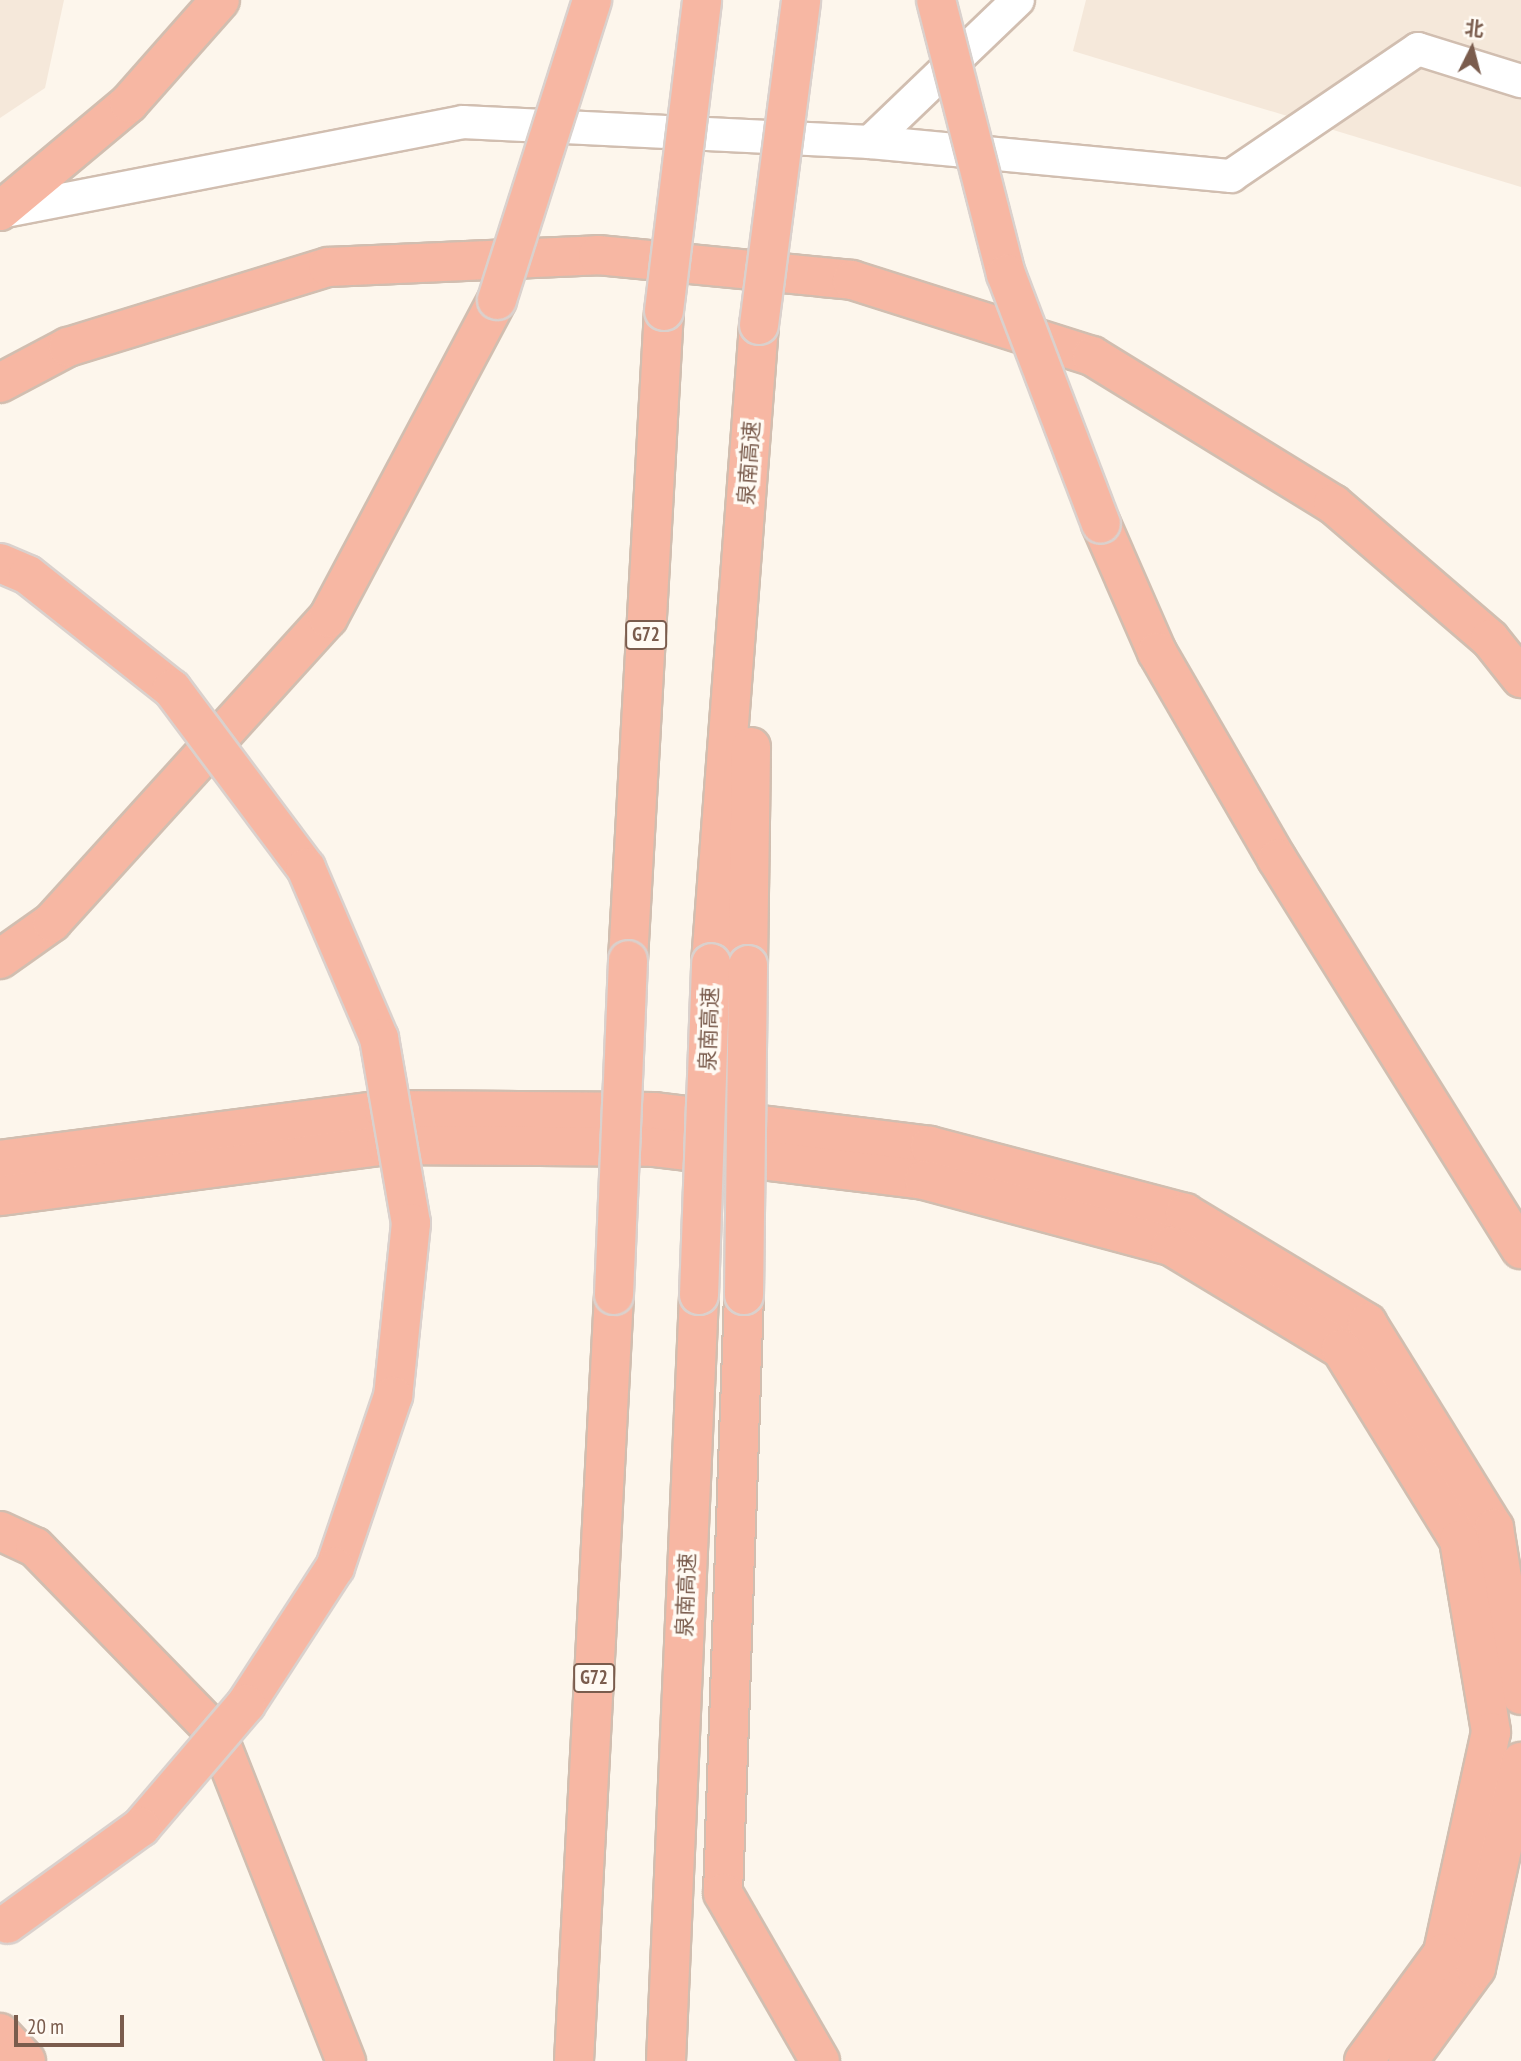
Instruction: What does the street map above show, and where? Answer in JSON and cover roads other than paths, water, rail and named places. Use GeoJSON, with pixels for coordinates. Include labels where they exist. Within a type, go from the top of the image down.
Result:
{"type":"FeatureCollection","features":[{"type":"Feature","properties":{"kind":"highway"},"geometry":{"type":"LineString","coordinates":[[0,212],[129,103],[220,0]]}},
{"type":"Feature","properties":{"kind":"highway"},"geometry":{"type":"LineString","coordinates":[[0,959],[52,922],[328,618],[497,300],[592,0]]}},
{"type":"Feature","properties":{"kind":"highway","name":"G72"},"geometry":{"type":"LineString","coordinates":[[574,2061],[614,1296],[628,960],[664,311],[702,0]]}},
{"type":"Feature","properties":{"kind":"highway","name":"泉南高速"},"geometry":{"type":"LineString","coordinates":[[666,2061],[711,963],[758,343],[801,0]]}},
{"type":"Feature","properties":{"kind":"highway"},"geometry":{"type":"LineString","coordinates":[[936,0],[1006,274],[1101,524],[1164,664],[1277,859],[1521,1249]]}},
{"type":"Feature","properties":{"kind":"highway"},"geometry":{"type":"LineString","coordinates":[[0,383],[68,347],[328,267],[598,255],[852,280],[1092,356],[1333,504],[1490,639],[1521,678]]}},
{"type":"Feature","properties":{"kind":"highway"},"geometry":{"type":"LineString","coordinates":[[758,343],[744,1295],[723,1893],[820,2061]]}},
{"type":"Feature","properties":{"kind":"highway"},"geometry":{"type":"LineString","coordinates":[[0,563],[28,575],[172,689],[306,867],[379,1038],[411,1223],[393,1396],[335,1567],[246,1704],[141,1827],[4,1926]]}},
{"type":"Feature","properties":{"kind":"highway"},"geometry":{"type":"LineString","coordinates":[[0,1160],[384,1110],[655,1112],[930,1146],[1185,1213],[1367,1323],[1494,1528],[1521,1695]]}},
{"type":"Feature","properties":{"kind":"highway"},"geometry":{"type":"LineString","coordinates":[[0,1196],[386,1145],[653,1147],[924,1181],[1171,1246],[1341,1349],[1459,1540],[1491,1732],[1443,1953],[1364,2061]]}},
{"type":"Feature","properties":{"kind":"highway"},"geometry":{"type":"LineString","coordinates":[[0,1531],[35,1547],[217,1734],[346,2061]]}},
{"type":"Feature","properties":{"kind":"highway"},"geometry":{"type":"LineString","coordinates":[[1408,2061],[1476,1968],[1521,1762]]}},
{"type":"Feature","properties":{"kind":"highway"},"geometry":{"type":"LineString","coordinates":[[0,2033],[26,2061]]}},
{"type":"Feature","properties":{"kind":"street"},"geometry":{"type":"LineString","coordinates":[[870,142],[1018,0]]}},
{"type":"Feature","properties":{"kind":"street"},"geometry":{"type":"LineString","coordinates":[[0,212],[463,122],[870,142],[1231,176],[1418,50],[1521,81]]}}]}
